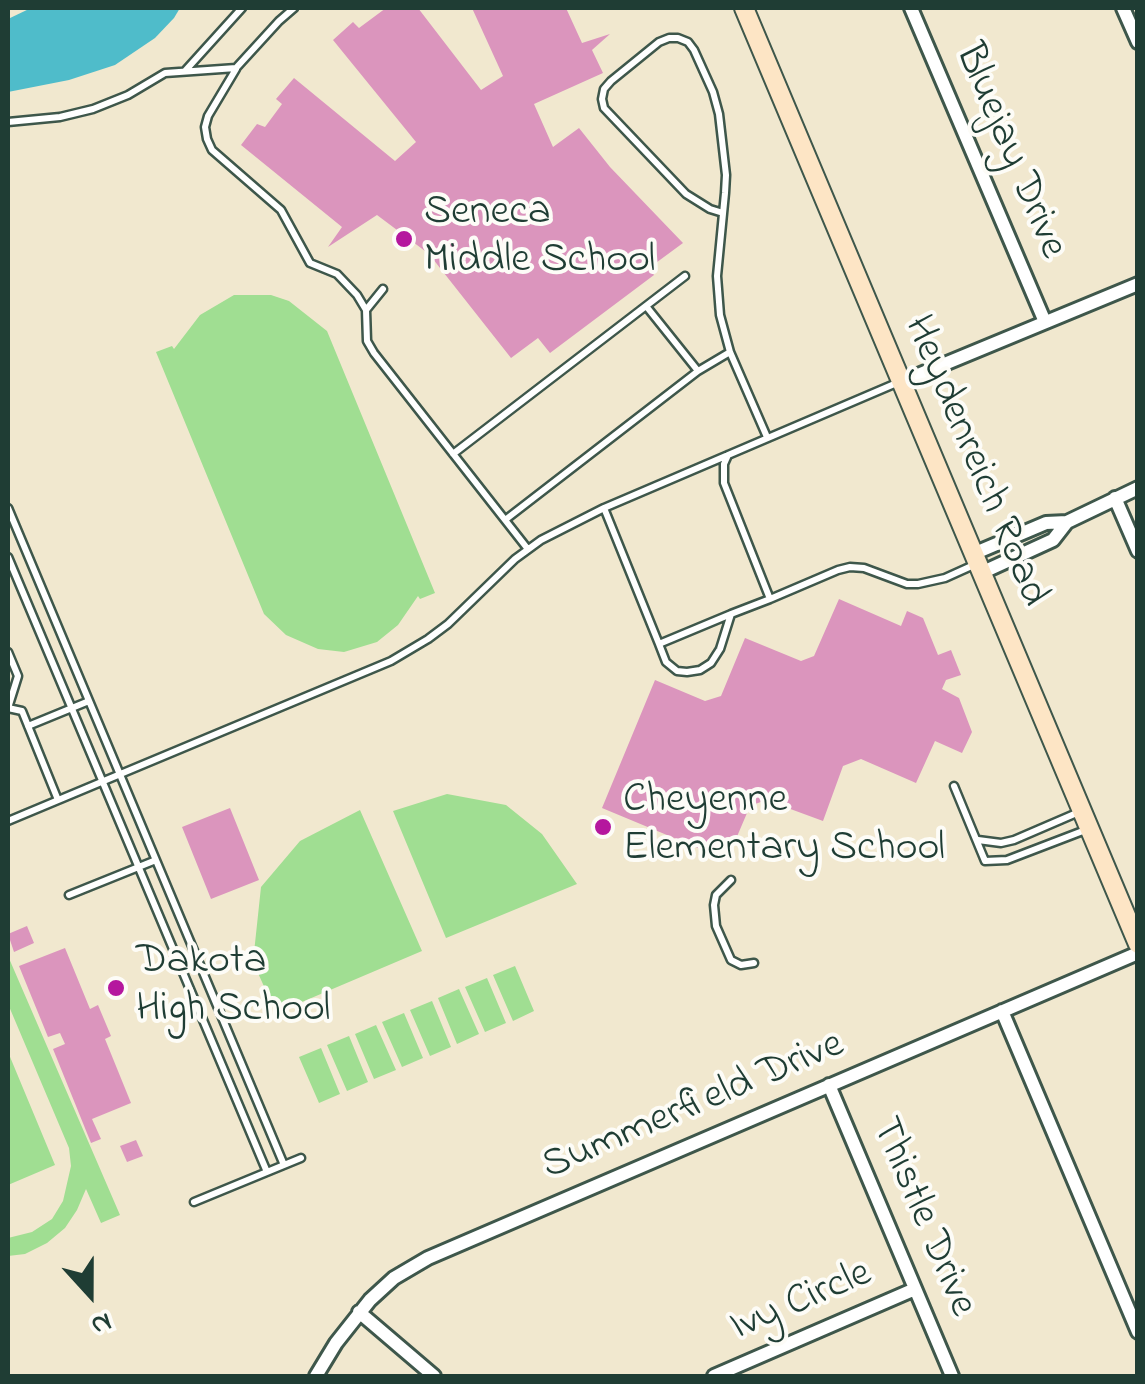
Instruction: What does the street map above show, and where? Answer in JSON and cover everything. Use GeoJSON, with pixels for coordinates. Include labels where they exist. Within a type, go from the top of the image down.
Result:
{"type":"FeatureCollection","features":[{"type":"Feature","properties":{"kind":"street","name":"Heydenreich Road"},"geometry":{"type":"LineString","coordinates":[[744,8],[1138,944]]}},
{"type":"Feature","properties":{"kind":"street","name":"Bluejay Drive"},"geometry":{"type":"LineString","coordinates":[[911,8],[1045,322]]}},
{"type":"Feature","properties":{"kind":"street"},"geometry":{"type":"LineString","coordinates":[[1123,8],[1138,42]]}},
{"type":"Feature","properties":{"kind":"street"},"geometry":{"type":"LineString","coordinates":[[901,382],[1138,284]]}},
{"type":"Feature","properties":{"kind":"street"},"geometry":{"type":"LineString","coordinates":[[977,564],[1046,523],[1067,522],[1138,488]]}},
{"type":"Feature","properties":{"kind":"street"},"geometry":{"type":"LineString","coordinates":[[1115,498],[1138,551]]}},
{"type":"Feature","properties":{"kind":"street"},"geometry":{"type":"LineString","coordinates":[[977,564],[1053,540],[1067,522]]}},
{"type":"Feature","properties":{"kind":"street","name":"Summerfield Drive"},"geometry":{"type":"LineString","coordinates":[[316,1376],[359,1312],[394,1278],[444,1251],[1138,954]]}},
{"type":"Feature","properties":{"kind":"street"},"geometry":{"type":"LineString","coordinates":[[1002,1011],[1138,1332]]}},
{"type":"Feature","properties":{"kind":"street","name":"Thistle Drive"},"geometry":{"type":"LineString","coordinates":[[830,1085],[952,1376]]}},
{"type":"Feature","properties":{"kind":"street","name":"Ivy Circle"},"geometry":{"type":"LineString","coordinates":[[722,1375],[916,1289]]}},
{"type":"Feature","properties":{"kind":"street"},"geometry":{"type":"LineString","coordinates":[[359,1312],[434,1376]]}},
{"type":"Feature","properties":{"kind":"lane"},"geometry":{"type":"LineString","coordinates":[[184,72],[242,8]]}},
{"type":"Feature","properties":{"kind":"lane"},"geometry":{"type":"LineString","coordinates":[[294,8],[236,68],[208,116],[206,139],[212,150],[282,210],[310,263],[337,274],[358,295],[366,310],[367,341],[374,353],[527,548]]}},
{"type":"Feature","properties":{"kind":"lane"},"geometry":{"type":"LineString","coordinates":[[723,213],[686,194],[604,108],[604,89],[611,81],[669,38],[688,42],[713,92],[726,176],[723,213],[717,276],[720,314],[730,352],[767,437]]}},
{"type":"Feature","properties":{"kind":"lane"},"geometry":{"type":"LineString","coordinates":[[8,122],[93,109],[128,95],[165,73],[236,68]]}},
{"type":"Feature","properties":{"kind":"lane"},"geometry":{"type":"LineString","coordinates":[[453,454],[685,276]]}},
{"type":"Feature","properties":{"kind":"lane"},"geometry":{"type":"LineString","coordinates":[[366,310],[383,289]]}},
{"type":"Feature","properties":{"kind":"lane"},"geometry":{"type":"LineString","coordinates":[[646,306],[698,372]]}},
{"type":"Feature","properties":{"kind":"lane"},"geometry":{"type":"LineString","coordinates":[[506,520],[698,372],[730,352]]}},
{"type":"Feature","properties":{"kind":"lane"},"geometry":{"type":"LineString","coordinates":[[8,821],[391,661],[448,624],[527,548],[604,508],[901,382]]}},
{"type":"Feature","properties":{"kind":"lane"},"geometry":{"type":"LineString","coordinates":[[728,454],[724,483],[770,599]]}},
{"type":"Feature","properties":{"kind":"lane"},"geometry":{"type":"LineString","coordinates":[[8,508],[10,521],[284,1165]]}},
{"type":"Feature","properties":{"kind":"lane"},"geometry":{"type":"LineString","coordinates":[[604,508],[666,662],[677,671],[700,670],[711,663],[732,614]]}},
{"type":"Feature","properties":{"kind":"lane"},"geometry":{"type":"LineString","coordinates":[[8,557],[267,1172]]}},
{"type":"Feature","properties":{"kind":"lane"},"geometry":{"type":"LineString","coordinates":[[659,644],[850,567],[918,584],[977,564]]}},
{"type":"Feature","properties":{"kind":"lane"},"geometry":{"type":"LineString","coordinates":[[39,632],[57,624]]}},
{"type":"Feature","properties":{"kind":"lane"},"geometry":{"type":"LineString","coordinates":[[8,652],[18,676],[8,708],[22,711],[58,800]]}},
{"type":"Feature","properties":{"kind":"lane"},"geometry":{"type":"LineString","coordinates":[[28,726],[89,700]]}},
{"type":"Feature","properties":{"kind":"lane"},"geometry":{"type":"LineString","coordinates":[[954,786],[985,861],[1007,860],[1085,820]]}},
{"type":"Feature","properties":{"kind":"lane"},"geometry":{"type":"LineString","coordinates":[[976,840],[1001,843],[1085,820]]}},
{"type":"Feature","properties":{"kind":"lane"},"geometry":{"type":"LineString","coordinates":[[69,895],[156,860]]}},
{"type":"Feature","properties":{"kind":"lane"},"geometry":{"type":"LineString","coordinates":[[731,880],[716,896],[717,928],[730,960],[741,965],[754,963]]}},
{"type":"Feature","properties":{"kind":"lane"},"geometry":{"type":"LineString","coordinates":[[155,907],[173,900]]}},
{"type":"Feature","properties":{"kind":"lane"},"geometry":{"type":"LineString","coordinates":[[194,1202],[301,1158]]}},
{"type":"Feature","properties":{"kind":"green space"},"geometry":{"type":"Polygon","coordinates":[[[234,295],[271,295],[289,301],[327,331],[435,593],[420,599],[418,596],[398,625],[377,642],[344,652],[318,649],[286,635],[264,614],[156,352],[172,346],[174,349],[200,315],[234,295]]]}},
{"type":"Feature","properties":{"kind":"green space"},"geometry":{"type":"Polygon","coordinates":[[[447,794],[506,805],[542,834],[577,884],[446,938],[393,811],[447,794]]]}},
{"type":"Feature","properties":{"kind":"green space"},"geometry":{"type":"Polygon","coordinates":[[[360,810],[422,951],[276,1013],[253,962],[261,887],[300,841],[360,810]]]}},
{"type":"Feature","properties":{"kind":"green space"},"geometry":{"type":"Polygon","coordinates":[[[8,956],[120,1215],[101,1223],[86,1189],[65,1228],[25,1254],[8,1256],[8,1238],[32,1232],[52,1219],[63,1201],[71,1166],[69,1148],[8,1004],[8,956]]]}},
{"type":"Feature","properties":{"kind":"green space"},"geometry":{"type":"Polygon","coordinates":[[[515,966],[534,1011],[513,1021],[493,975],[515,966]]]}},
{"type":"Feature","properties":{"kind":"green space"},"geometry":{"type":"Polygon","coordinates":[[[487,978],[506,1023],[485,1032],[465,987],[487,978]]]}},
{"type":"Feature","properties":{"kind":"green space"},"geometry":{"type":"Polygon","coordinates":[[[459,989],[479,1034],[457,1044],[438,998],[459,989]]]}},
{"type":"Feature","properties":{"kind":"green space"},"geometry":{"type":"Polygon","coordinates":[[[432,1001],[451,1047],[430,1056],[410,1010],[432,1001]]]}},
{"type":"Feature","properties":{"kind":"green space"},"geometry":{"type":"Polygon","coordinates":[[[404,1013],[423,1058],[402,1067],[382,1022],[404,1013]]]}},
{"type":"Feature","properties":{"kind":"green space"},"geometry":{"type":"Polygon","coordinates":[[[376,1025],[396,1070],[374,1079],[355,1034],[376,1025]]]}},
{"type":"Feature","properties":{"kind":"green space"},"geometry":{"type":"Polygon","coordinates":[[[349,1036],[368,1082],[347,1091],[327,1045],[349,1036]]]}},
{"type":"Feature","properties":{"kind":"green space"},"geometry":{"type":"Polygon","coordinates":[[[321,1048],[340,1094],[319,1103],[299,1057],[321,1048]]]}},
{"type":"Feature","properties":{"kind":"green space"},"geometry":{"type":"Polygon","coordinates":[[[8,1052],[55,1165],[8,1185],[8,1052]]]}},
{"type":"Feature","properties":{"kind":"water"},"geometry":{"type":"Polygon","coordinates":[[[31,8],[180,8],[155,38],[115,65],[69,80],[8,92],[8,19],[31,8]]]}},
{"type":"Feature","properties":{"kind":"building","name":"Seneca Middle School"},"geometry":{"type":"Polygon","coordinates":[[[386,8],[418,8],[481,90],[503,76],[472,8],[566,8],[582,43],[610,34],[592,50],[603,73],[534,104],[553,147],[579,128],[610,167],[683,243],[649,268],[654,275],[550,353],[538,338],[511,358],[429,254],[377,215],[328,247],[342,227],[241,145],[257,124],[265,127],[282,104],[276,99],[294,78],[395,161],[416,142],[333,40],[353,22],[359,28],[386,8]]]}},
{"type":"Feature","properties":{"kind":"building","name":"Cheyenne Elementary School"},"geometry":{"type":"Polygon","coordinates":[[[839,599],[901,626],[907,611],[923,618],[938,655],[951,650],[961,675],[946,680],[942,689],[959,698],[972,732],[962,753],[935,741],[916,783],[861,759],[843,766],[823,821],[766,800],[750,806],[727,860],[602,808],[655,680],[705,701],[721,696],[745,638],[801,661],[814,656],[839,599]]]}},
{"type":"Feature","properties":{"kind":"building"},"geometry":{"type":"Polygon","coordinates":[[[230,808],[259,880],[211,899],[182,827],[230,808]]]}},
{"type":"Feature","properties":{"kind":"building"},"geometry":{"type":"Polygon","coordinates":[[[27,926],[34,943],[14,952],[8,934],[27,926]]]}},
{"type":"Feature","properties":{"kind":"building"},"geometry":{"type":"Polygon","coordinates":[[[65,948],[90,1009],[98,1005],[111,1036],[105,1039],[131,1103],[92,1119],[101,1139],[91,1143],[53,1049],[65,1044],[60,1033],[48,1037],[19,966],[65,948]]]}},
{"type":"Feature","properties":{"kind":"building"},"geometry":{"type":"Polygon","coordinates":[[[136,1140],[143,1156],[127,1162],[120,1146],[136,1140]]]}},
{"type":"Feature","properties":{"kind":"place","name":"Seneca Middle School"},"geometry":{"type":"Point","coordinates":[404,239]}},
{"type":"Feature","properties":{"kind":"place","name":"Cheyenne Elementary School"},"geometry":{"type":"Point","coordinates":[603,827]}},
{"type":"Feature","properties":{"kind":"place","name":"Dakota High School"},"geometry":{"type":"Point","coordinates":[116,988]}}]}
